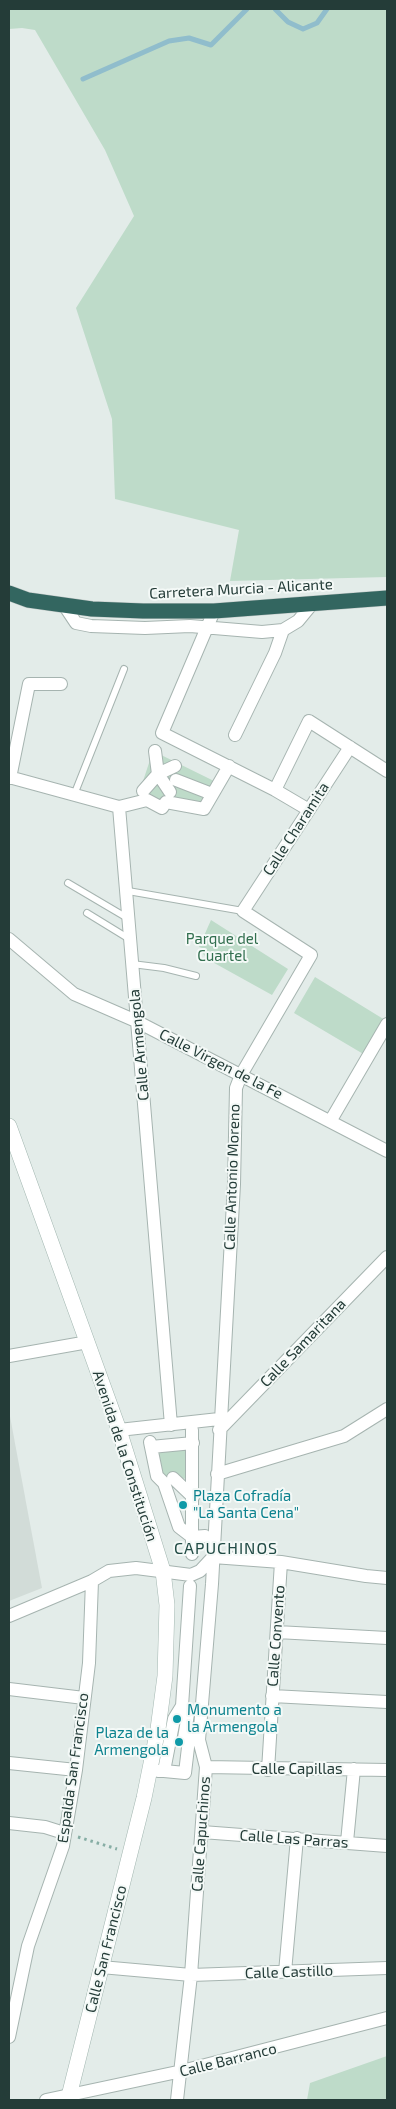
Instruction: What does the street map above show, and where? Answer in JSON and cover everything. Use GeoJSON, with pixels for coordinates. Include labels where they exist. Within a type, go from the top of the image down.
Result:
{"type":"FeatureCollection","features":[{"type":"Feature","properties":{"kind":"highway","name":"Carretera Murcia - Alicante"},"geometry":{"type":"LineString","coordinates":[[9,594],[28,600],[92,609],[143,611],[214,611],[387,598]]}},
{"type":"Feature","properties":{"kind":"street"},"geometry":{"type":"LineString","coordinates":[[64,605],[76,623],[91,626],[110,628],[207,628],[241,632],[283,630],[298,621],[312,604]]}},
{"type":"Feature","properties":{"kind":"street"},"geometry":{"type":"LineString","coordinates":[[214,611],[162,733],[275,790],[309,810]]}},
{"type":"Feature","properties":{"kind":"street"},"geometry":{"type":"LineString","coordinates":[[235,735],[275,653],[283,630]]}},
{"type":"Feature","properties":{"kind":"street"},"geometry":{"type":"LineString","coordinates":[[61,684],[29,684],[9,778],[119,807],[147,800],[162,808],[166,802],[204,809],[229,766]]}},
{"type":"Feature","properties":{"kind":"street"},"geometry":{"type":"LineString","coordinates":[[275,790],[309,721],[387,771]]}},
{"type":"Feature","properties":{"kind":"street","name":"Calle Charamita"},"geometry":{"type":"LineString","coordinates":[[243,911],[350,747]]}},
{"type":"Feature","properties":{"kind":"street"},"geometry":{"type":"LineString","coordinates":[[154,751],[158,774],[170,792],[145,788],[158,774]]}},
{"type":"Feature","properties":{"kind":"street"},"geometry":{"type":"LineString","coordinates":[[158,774],[180,777],[215,789]]}},
{"type":"Feature","properties":{"kind":"street"},"geometry":{"type":"LineString","coordinates":[[173,794],[180,777]]}},
{"type":"Feature","properties":{"kind":"street","name":"Calle Armengola"},"geometry":{"type":"LineString","coordinates":[[119,807],[128,891],[136,1021],[172,1425]]}},
{"type":"Feature","properties":{"kind":"street","name":"Calle Antonio Moreno"},"geometry":{"type":"LineString","coordinates":[[219,1424],[234,1184],[235,1105],[240,1075],[311,955],[243,911]]}},
{"type":"Feature","properties":{"kind":"street","name":"Calle Virgen de la Fe"},"geometry":{"type":"LineString","coordinates":[[9,939],[74,994],[136,1021],[331,1120],[387,1151]]}},
{"type":"Feature","properties":{"kind":"street"},"geometry":{"type":"LineString","coordinates":[[331,1120],[387,1024]]}},
{"type":"Feature","properties":{"kind":"street","name":"Avenida de la Constitución"},"geometry":{"type":"LineString","coordinates":[[9,1126],[12,1145],[88,1342],[163,1571],[167,1605],[164,1676],[158,1729],[144,1798]]}},
{"type":"Feature","properties":{"kind":"street","name":"Calle Samaritana"},"geometry":{"type":"LineString","coordinates":[[219,1424],[387,1257]]}},
{"type":"Feature","properties":{"kind":"street"},"geometry":{"type":"LineString","coordinates":[[9,1356],[88,1342]]}},
{"type":"Feature","properties":{"kind":"street"},"geometry":{"type":"LineString","coordinates":[[217,1474],[344,1436],[387,1409]]}},
{"type":"Feature","properties":{"kind":"street"},"geometry":{"type":"LineString","coordinates":[[118,1430],[172,1425],[219,1424]]}},
{"type":"Feature","properties":{"kind":"street","name":"Calle Capuchinos"},"geometry":{"type":"LineString","coordinates":[[177,2100],[182,2071],[191,1975],[202,1832],[206,1767],[199,1740],[213,1557],[219,1424]]}},
{"type":"Feature","properties":{"kind":"street"},"geometry":{"type":"LineString","coordinates":[[192,1554],[199,1536],[190,1464],[193,1436],[172,1448],[150,1444],[157,1476],[164,1483],[172,1523],[199,1536]]}},
{"type":"Feature","properties":{"kind":"street"},"geometry":{"type":"LineString","coordinates":[[173,1478],[193,1496]]}},
{"type":"Feature","properties":{"kind":"street"},"geometry":{"type":"LineString","coordinates":[[9,1616],[92,1581],[109,1570],[120,1568],[191,1575],[200,1571],[213,1557],[281,1562],[387,1578]]}},
{"type":"Feature","properties":{"kind":"street","name":"Calle Convento"},"geometry":{"type":"LineString","coordinates":[[268,1770],[281,1562]]}},
{"type":"Feature","properties":{"kind":"street","name":"Espalda San Francisco"},"geometry":{"type":"LineString","coordinates":[[9,2037],[28,1946],[58,1860],[76,1770],[91,1641],[92,1581]]}},
{"type":"Feature","properties":{"kind":"street"},"geometry":{"type":"LineString","coordinates":[[182,1706],[188,1714],[188,1752],[185,1773],[161,1771],[174,1719],[182,1706],[189,1590],[206,1594]]}},
{"type":"Feature","properties":{"kind":"street"},"geometry":{"type":"LineString","coordinates":[[276,1632],[387,1638]]}},
{"type":"Feature","properties":{"kind":"street"},"geometry":{"type":"LineString","coordinates":[[9,1689],[84,1698]]}},
{"type":"Feature","properties":{"kind":"street"},"geometry":{"type":"LineString","coordinates":[[272,1696],[387,1702]]}},
{"type":"Feature","properties":{"kind":"street"},"geometry":{"type":"LineString","coordinates":[[170,1740],[188,1739]]}},
{"type":"Feature","properties":{"kind":"street"},"geometry":{"type":"LineString","coordinates":[[170,1740],[188,1752]]}},
{"type":"Feature","properties":{"kind":"street"},"geometry":{"type":"LineString","coordinates":[[9,1764],[76,1770]]}},
{"type":"Feature","properties":{"kind":"street","name":"Calle Capillas"},"geometry":{"type":"LineString","coordinates":[[206,1767],[268,1770],[387,1770]]}},
{"type":"Feature","properties":{"kind":"street"},"geometry":{"type":"LineString","coordinates":[[347,1842],[354,1769]]}},
{"type":"Feature","properties":{"kind":"street","name":"Calle San Francisco"},"geometry":{"type":"LineString","coordinates":[[68,2098],[144,1798]]}},
{"type":"Feature","properties":{"kind":"street"},"geometry":{"type":"LineString","coordinates":[[9,1823],[45,1827],[64,1833]]}},
{"type":"Feature","properties":{"kind":"street","name":"Calle Las Parras"},"geometry":{"type":"LineString","coordinates":[[202,1832],[387,1846]]}},
{"type":"Feature","properties":{"kind":"street"},"geometry":{"type":"LineString","coordinates":[[285,1972],[297,1838]]}},
{"type":"Feature","properties":{"kind":"street","name":"Calle Castillo"},"geometry":{"type":"LineString","coordinates":[[101,1967],[191,1975],[387,1968]]}},
{"type":"Feature","properties":{"kind":"street","name":"Calle Barranco"},"geometry":{"type":"LineString","coordinates":[[46,2100],[68,2098],[182,2071],[387,2018]]}},
{"type":"Feature","properties":{"kind":"lane"},"geometry":{"type":"LineString","coordinates":[[74,795],[124,669]]}},
{"type":"Feature","properties":{"kind":"lane"},"geometry":{"type":"LineString","coordinates":[[68,883],[129,919]]}},
{"type":"Feature","properties":{"kind":"lane"},"geometry":{"type":"LineString","coordinates":[[128,891],[243,911]]}},
{"type":"Feature","properties":{"kind":"lane"},"geometry":{"type":"LineString","coordinates":[[87,913],[131,940]]}},
{"type":"Feature","properties":{"kind":"lane"},"geometry":{"type":"LineString","coordinates":[[132,964],[164,968],[196,976]]}},
{"type":"Feature","properties":{"kind":"path"},"geometry":{"type":"LineString","coordinates":[[64,1833],[130,1854]]}},
{"type":"Feature","properties":{"kind":"shaded area"},"geometry":{"type":"Polygon","coordinates":[[[9,1411],[42,1588],[9,1601],[9,1411]]]}},
{"type":"Feature","properties":{"kind":"green space"},"geometry":{"type":"Polygon","coordinates":[[[9,9],[387,9],[387,577],[230,581],[239,530],[115,499],[112,419],[76,308],[134,216],[105,150],[35,30],[9,29],[9,9]]]}},
{"type":"Feature","properties":{"kind":"green space"},"geometry":{"type":"Polygon","coordinates":[[[153,751],[214,781],[204,805],[161,802],[140,790],[153,751]]]}},
{"type":"Feature","properties":{"kind":"green space","name":"Parque del Cuartel"},"geometry":{"type":"Polygon","coordinates":[[[211,920],[288,969],[272,995],[207,959],[201,951],[202,948],[199,947],[211,920]]]}},
{"type":"Feature","properties":{"kind":"green space"},"geometry":{"type":"Polygon","coordinates":[[[315,977],[385,1020],[365,1055],[294,1013],[315,977]]]}},
{"type":"Feature","properties":{"kind":"green space"},"geometry":{"type":"Polygon","coordinates":[[[188,1450],[188,1479],[157,1476],[158,1451],[188,1450]]]}},
{"type":"Feature","properties":{"kind":"green space"},"geometry":{"type":"Polygon","coordinates":[[[387,2056],[387,2100],[307,2100],[310,2083],[387,2056]]]}},
{"type":"Feature","properties":{"kind":"waterway"},"geometry":{"type":"LineString","coordinates":[[83,79],[169,41],[189,38],[211,45],[247,9]]}},
{"type":"Feature","properties":{"kind":"waterway"},"geometry":{"type":"LineString","coordinates":[[275,9],[288,22],[303,29],[317,23],[327,9]]}},
{"type":"Feature","properties":{"kind":"place","name":"Plaza Cofradía \"La Santa Cena\""},"geometry":{"type":"Point","coordinates":[183,1505]}},
{"type":"Feature","properties":{"kind":"place","name":"Monumento a la Armengola"},"geometry":{"type":"Point","coordinates":[177,1719]}},
{"type":"Feature","properties":{"kind":"place","name":"Plaza de la Armengola"},"geometry":{"type":"Point","coordinates":[179,1742]}},
{"type":"Feature","properties":{"kind":"district","name":"CAPUCHINOS"},"geometry":{"type":"Point","coordinates":[226,1549]}}]}
